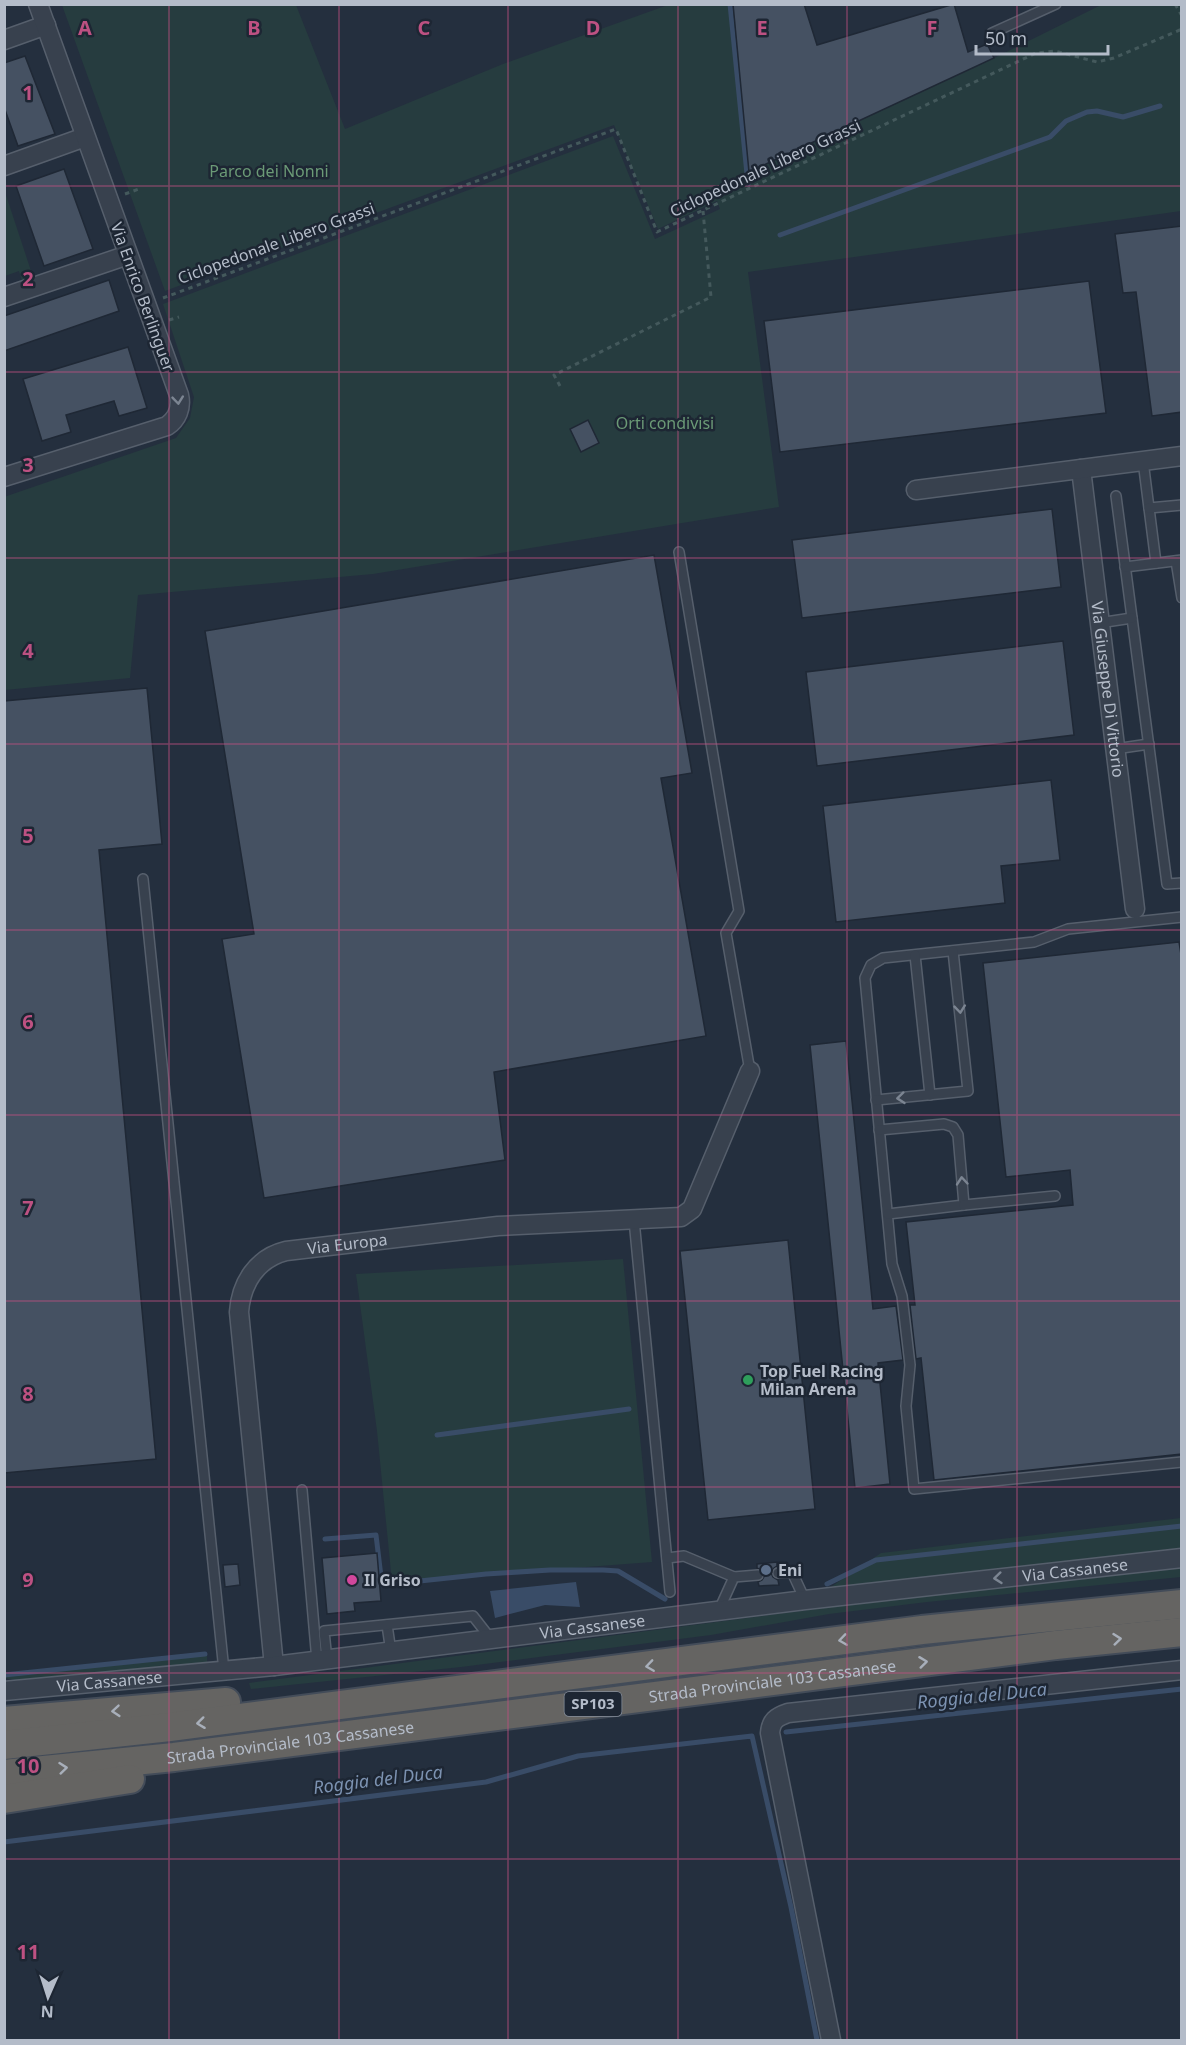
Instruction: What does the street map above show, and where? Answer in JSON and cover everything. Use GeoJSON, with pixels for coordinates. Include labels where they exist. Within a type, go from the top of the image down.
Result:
{"type":"FeatureCollection","features":[{"type":"Feature","properties":{"kind":"highway","name":"SP103"},"geometry":{"type":"LineString","coordinates":[[922,1630],[1136,1589],[1182,1584]]}},
{"type":"Feature","properties":{"kind":"highway","name":"Strada Provinciale 103 Cassanese"},"geometry":{"type":"LineString","coordinates":[[4,1745],[170,1727],[922,1630],[1182,1604]]}},
{"type":"Feature","properties":{"kind":"highway","name":"Strada Provinciale 103 Cassanese"},"geometry":{"type":"LineString","coordinates":[[4,1774],[174,1757],[1056,1645],[1182,1632]]}},
{"type":"Feature","properties":{"kind":"highway","name":"SP103"},"geometry":{"type":"LineString","coordinates":[[4,1721],[238,1701],[551,1679]]}},
{"type":"Feature","properties":{"kind":"highway","name":"SP103"},"geometry":{"type":"LineString","coordinates":[[4,1799],[210,1767],[580,1720],[728,1686]]}},
{"type":"Feature","properties":{"kind":"street","name":"Via Enrico Berlinguer"},"geometry":{"type":"LineString","coordinates":[[4,477],[166,426],[172,422],[179,411],[180,399],[38,4]]}},
{"type":"Feature","properties":{"kind":"street"},"geometry":{"type":"LineString","coordinates":[[4,40],[46,26]]}},
{"type":"Feature","properties":{"kind":"street"},"geometry":{"type":"LineString","coordinates":[[4,166],[85,137]]}},
{"type":"Feature","properties":{"kind":"street"},"geometry":{"type":"LineString","coordinates":[[4,297],[128,255]]}},
{"type":"Feature","properties":{"kind":"street"},"geometry":{"type":"LineString","coordinates":[[916,490],[1182,456]]}},
{"type":"Feature","properties":{"kind":"street","name":"Via Giuseppe Di Vittorio"},"geometry":{"type":"LineString","coordinates":[[1081,470],[1135,909]]}},
{"type":"Feature","properties":{"kind":"street","name":"Via Europa"},"geometry":{"type":"LineString","coordinates":[[274,1666],[239,1315],[242,1292],[251,1274],[264,1261],[286,1251],[498,1226],[681,1217],[692,1209],[750,1071]]}},
{"type":"Feature","properties":{"kind":"street","name":"Via Cassanese"},"geometry":{"type":"LineString","coordinates":[[4,1691],[274,1666],[805,1600],[1182,1558]]}},
{"type":"Feature","properties":{"kind":"street"},"geometry":{"type":"LineString","coordinates":[[831,2040],[770,1733],[775,1719],[788,1713],[1182,1670]]}},
{"type":"Feature","properties":{"kind":"lane"},"geometry":{"type":"LineString","coordinates":[[992,33],[1056,4]]}},
{"type":"Feature","properties":{"kind":"lane"},"geometry":{"type":"LineString","coordinates":[[1143,461],[1156,563]]}},
{"type":"Feature","properties":{"kind":"lane"},"geometry":{"type":"LineString","coordinates":[[1116,496],[1167,884],[1182,883]]}},
{"type":"Feature","properties":{"kind":"lane"},"geometry":{"type":"LineString","coordinates":[[1149,508],[1182,505]]}},
{"type":"Feature","properties":{"kind":"lane"},"geometry":{"type":"LineString","coordinates":[[679,552],[739,911],[726,933],[750,1071]]}},
{"type":"Feature","properties":{"kind":"lane"},"geometry":{"type":"LineString","coordinates":[[1125,567],[1179,561],[1182,598]]}},
{"type":"Feature","properties":{"kind":"lane"},"geometry":{"type":"LineString","coordinates":[[1100,623],[1132,618]]}},
{"type":"Feature","properties":{"kind":"lane"},"geometry":{"type":"LineString","coordinates":[[1115,749],[1149,744]]}},
{"type":"Feature","properties":{"kind":"lane"},"geometry":{"type":"LineString","coordinates":[[143,879],[224,1671]]}},
{"type":"Feature","properties":{"kind":"lane"},"geometry":{"type":"LineString","coordinates":[[1182,917],[1068,929],[1034,942],[876,960],[869,967],[865,976],[892,1264],[902,1296],[910,1365],[906,1406],[914,1489],[1182,1462]]}},
{"type":"Feature","properties":{"kind":"lane"},"geometry":{"type":"LineString","coordinates":[[876,1100],[968,1091],[953,951]]}},
{"type":"Feature","properties":{"kind":"lane"},"geometry":{"type":"LineString","coordinates":[[915,955],[930,1095]]}},
{"type":"Feature","properties":{"kind":"lane"},"geometry":{"type":"LineString","coordinates":[[879,1130],[944,1124],[953,1127],[958,1135],[964,1205]]}},
{"type":"Feature","properties":{"kind":"lane"},"geometry":{"type":"LineString","coordinates":[[888,1214],[1055,1196]]}},
{"type":"Feature","properties":{"kind":"lane"},"geometry":{"type":"LineString","coordinates":[[634,1221],[670,1592]]}},
{"type":"Feature","properties":{"kind":"lane"},"geometry":{"type":"LineString","coordinates":[[302,1490],[322,1660]]}},
{"type":"Feature","properties":{"kind":"lane"},"geometry":{"type":"LineString","coordinates":[[667,1558],[684,1556],[734,1577],[758,1575]]}},
{"type":"Feature","properties":{"kind":"lane"},"geometry":{"type":"LineString","coordinates":[[778,1573],[792,1572],[805,1600]]}},
{"type":"Feature","properties":{"kind":"lane"},"geometry":{"type":"LineString","coordinates":[[718,1611],[734,1577]]}},
{"type":"Feature","properties":{"kind":"lane"},"geometry":{"type":"LineString","coordinates":[[322,1660],[324,1631],[472,1616],[491,1639]]}},
{"type":"Feature","properties":{"kind":"lane"},"geometry":{"type":"LineString","coordinates":[[387,1625],[391,1652]]}},
{"type":"Feature","properties":{"kind":"path"},"geometry":{"type":"LineString","coordinates":[[1175,4],[1182,16]]}},
{"type":"Feature","properties":{"kind":"path","name":"Ciclopedonale Libero Grassi"},"geometry":{"type":"LineString","coordinates":[[159,288],[163,298],[616,129],[657,232],[1036,53],[1055,51],[1097,62],[1114,58],[1182,29]]}},
{"type":"Feature","properties":{"kind":"path"},"geometry":{"type":"LineString","coordinates":[[123,195],[139,189]]}},
{"type":"Feature","properties":{"kind":"path"},"geometry":{"type":"LineString","coordinates":[[560,386],[554,375],[711,297],[703,211]]}},
{"type":"Feature","properties":{"kind":"green space"},"geometry":{"type":"Polygon","coordinates":[[[62,5],[296,5],[345,129],[503,64],[668,5],[733,5],[749,172],[976,67],[1101,5],[1181,5],[1181,211],[748,272],[779,507],[373,574],[138,595],[130,678],[5,690],[4,497],[176,438],[190,418],[194,397],[163,304],[613,136],[655,239],[720,209],[717,201],[658,229],[614,125],[165,291],[62,5]]]}},
{"type":"Feature","properties":{"kind":"green space"},"geometry":{"type":"Polygon","coordinates":[[[4,189],[33,277],[22,281],[19,271],[5,276],[4,189]]]}},
{"type":"Feature","properties":{"kind":"green space"},"geometry":{"type":"Polygon","coordinates":[[[623,1259],[652,1562],[392,1582],[377,1431],[356,1274],[623,1259]]]}},
{"type":"Feature","properties":{"kind":"green space"},"geometry":{"type":"Polygon","coordinates":[[[1181,1518],[1181,1551],[828,1589],[881,1553],[1181,1518]]]}},
{"type":"Feature","properties":{"kind":"green space"},"geometry":{"type":"Polygon","coordinates":[[[1181,1564],[1181,1577],[829,1614],[711,1635],[461,1667],[251,1689],[249,1683],[823,1608],[831,1600],[1181,1564]]]}},
{"type":"Feature","properties":{"kind":"green space"},"geometry":{"type":"Polygon","coordinates":[[[207,1652],[207,1663],[21,1681],[5,1678],[5,1673],[207,1652]]]}},
{"type":"Feature","properties":{"kind":"water"},"geometry":{"type":"Polygon","coordinates":[[[576,1582],[580,1607],[545,1605],[495,1618],[490,1591],[576,1582]]]}},
{"type":"Feature","properties":{"kind":"building"},"geometry":{"type":"Polygon","coordinates":[[[733,4],[804,4],[817,45],[954,4],[968,52],[987,44],[994,58],[749,172],[733,4]]]}},
{"type":"Feature","properties":{"kind":"building"},"geometry":{"type":"Polygon","coordinates":[[[25,56],[55,134],[18,146],[4,107],[4,63],[25,56]]]}},
{"type":"Feature","properties":{"kind":"building"},"geometry":{"type":"Polygon","coordinates":[[[64,169],[93,249],[44,266],[16,186],[64,169]]]}},
{"type":"Feature","properties":{"kind":"building"},"geometry":{"type":"Polygon","coordinates":[[[1182,226],[1182,412],[1152,416],[1136,292],[1123,293],[1115,234],[1182,226]]]}},
{"type":"Feature","properties":{"kind":"building"},"geometry":{"type":"Polygon","coordinates":[[[109,280],[119,311],[4,351],[4,316],[109,280]]]}},
{"type":"Feature","properties":{"kind":"building"},"geometry":{"type":"Polygon","coordinates":[[[1089,281],[1106,413],[780,452],[764,321],[1089,281]]]}},
{"type":"Feature","properties":{"kind":"building"},"geometry":{"type":"Polygon","coordinates":[[[128,347],[147,408],[119,416],[114,401],[66,415],[71,432],[42,441],[23,379],[128,347]]]}},
{"type":"Feature","properties":{"kind":"building"},"geometry":{"type":"Polygon","coordinates":[[[588,420],[599,443],[581,452],[570,429],[588,420]]]}},
{"type":"Feature","properties":{"kind":"building"},"geometry":{"type":"Polygon","coordinates":[[[1052,509],[1061,587],[802,618],[792,540],[1052,509]]]}},
{"type":"Feature","properties":{"kind":"building"},"geometry":{"type":"Polygon","coordinates":[[[654,555],[692,773],[661,778],[706,1036],[494,1072],[505,1160],[264,1198],[222,939],[254,934],[205,631],[654,555]]]}},
{"type":"Feature","properties":{"kind":"building"},"geometry":{"type":"Polygon","coordinates":[[[1063,641],[1074,735],[817,766],[806,672],[1063,641]]]}},
{"type":"Feature","properties":{"kind":"building"},"geometry":{"type":"Polygon","coordinates":[[[147,688],[162,844],[99,850],[156,1459],[4,1473],[4,701],[147,688]]]}},
{"type":"Feature","properties":{"kind":"building"},"geometry":{"type":"Polygon","coordinates":[[[1051,780],[1060,860],[1001,866],[1005,903],[836,922],[823,806],[1051,780]]]}},
{"type":"Feature","properties":{"kind":"building"},"geometry":{"type":"Polygon","coordinates":[[[1179,942],[1182,961],[1182,1454],[934,1480],[921,1358],[916,1359],[910,1305],[915,1305],[906,1222],[1073,1205],[1070,1170],[1006,1177],[983,963],[1179,942]]]}},
{"type":"Feature","properties":{"kind":"building"},"geometry":{"type":"Polygon","coordinates":[[[846,1041],[873,1309],[896,1306],[903,1360],[878,1363],[890,1484],[855,1488],[810,1045],[846,1041]]]}},
{"type":"Feature","properties":{"kind":"building","name":"Top Fuel Racing Milan Arena"},"geometry":{"type":"Polygon","coordinates":[[[788,1240],[815,1509],[708,1520],[680,1251],[788,1240]]]}},
{"type":"Feature","properties":{"kind":"building","name":"Il Griso"},"geometry":{"type":"Polygon","coordinates":[[[377,1553],[381,1601],[354,1603],[355,1611],[327,1614],[322,1558],[377,1553]]]}},
{"type":"Feature","properties":{"kind":"building"},"geometry":{"type":"Polygon","coordinates":[[[777,1562],[777,1566],[771,1573],[778,1580],[779,1585],[759,1586],[758,1582],[765,1575],[757,1568],[757,1564],[777,1562]]]}},
{"type":"Feature","properties":{"kind":"building"},"geometry":{"type":"Polygon","coordinates":[[[238,1564],[240,1585],[225,1587],[223,1565],[238,1564]]]}},
{"type":"Feature","properties":{"kind":"waterway"},"geometry":{"type":"LineString","coordinates":[[730,4],[748,184]]}},
{"type":"Feature","properties":{"kind":"waterway"},"geometry":{"type":"LineString","coordinates":[[780,235],[1050,137],[1066,121],[1087,112],[1097,111],[1123,117],[1160,106]]}},
{"type":"Feature","properties":{"kind":"waterway"},"geometry":{"type":"LineString","coordinates":[[437,1435],[629,1409]]}},
{"type":"Feature","properties":{"kind":"waterway"},"geometry":{"type":"LineString","coordinates":[[827,1584],[876,1560],[1182,1526]]}},
{"type":"Feature","properties":{"kind":"waterway"},"geometry":{"type":"LineString","coordinates":[[325,1539],[376,1535],[382,1585],[486,1574],[550,1570],[603,1570],[618,1571],[665,1599]]}},
{"type":"Feature","properties":{"kind":"waterway"},"geometry":{"type":"LineString","coordinates":[[4,1675],[205,1654]]}},
{"type":"Feature","properties":{"kind":"waterway","name":"Roggia del Duca"},"geometry":{"type":"LineString","coordinates":[[786,1732],[1182,1689]]}},
{"type":"Feature","properties":{"kind":"waterway","name":"Roggia del Duca"},"geometry":{"type":"LineString","coordinates":[[4,1842],[486,1782],[578,1756],[752,1736],[791,1907],[817,2040]]}},
{"type":"Feature","properties":{"kind":"place","name":"Top Fuel Racing Milan Arena"},"geometry":{"type":"Point","coordinates":[748,1380]}},
{"type":"Feature","properties":{"kind":"place","name":"Eni"},"geometry":{"type":"Point","coordinates":[766,1570]}},
{"type":"Feature","properties":{"kind":"place","name":"Il Griso"},"geometry":{"type":"Point","coordinates":[352,1580]}},
{"type":"Feature","properties":{"kind":"park label","name":"Parco dei Nonni"},"geometry":{"type":"Point","coordinates":[269,171]}},
{"type":"Feature","properties":{"kind":"park label","name":"Orti condivisi"},"geometry":{"type":"Point","coordinates":[665,423]}}]}
